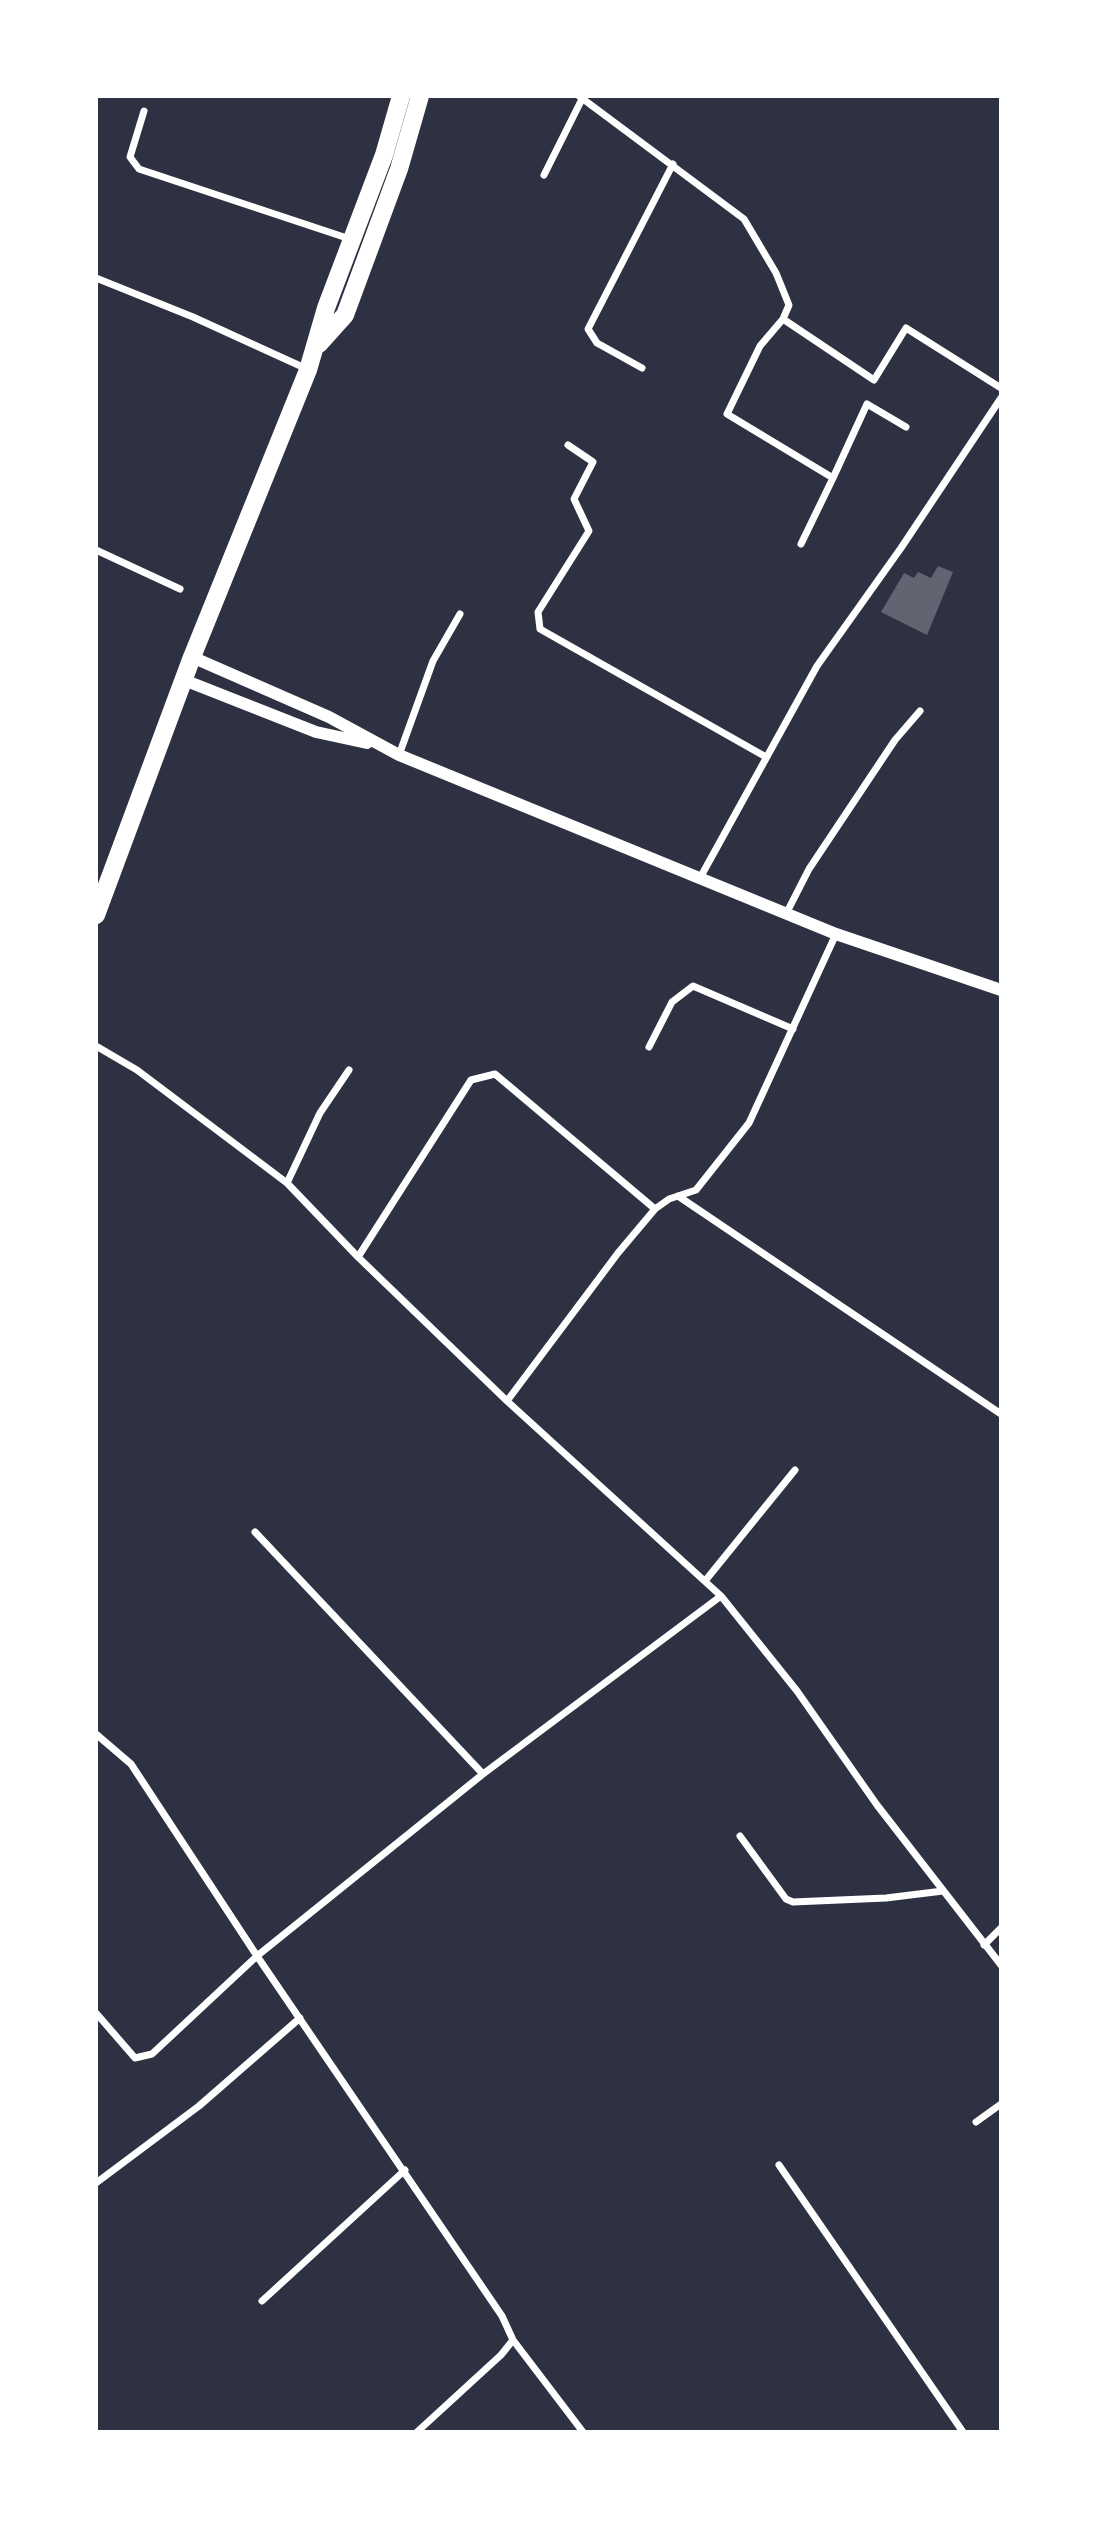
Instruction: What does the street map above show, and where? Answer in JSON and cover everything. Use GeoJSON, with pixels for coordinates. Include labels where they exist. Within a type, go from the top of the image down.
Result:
{"type":"FeatureCollection","features":[{"type":"Feature","properties":{"kind":"main road"},"geometry":{"type":"LineString","coordinates":[[96,915],[192,657],[308,370],[326,308],[384,155],[401,96]]}},
{"type":"Feature","properties":{"kind":"main road"},"geometry":{"type":"LineString","coordinates":[[316,346],[345,315],[399,169],[420,96]]}},
{"type":"Feature","properties":{"kind":"street"},"geometry":{"type":"LineString","coordinates":[[544,175],[580,97],[744,219],[776,273],[789,304],[783,319],[760,346],[727,414],[833,478]]}},
{"type":"Feature","properties":{"kind":"street"},"geometry":{"type":"LineString","coordinates":[[144,111],[130,157],[139,169],[353,240]]}},
{"type":"Feature","properties":{"kind":"street"},"geometry":{"type":"LineString","coordinates":[[642,368],[597,343],[588,329],[673,164]]}},
{"type":"Feature","properties":{"kind":"street"},"geometry":{"type":"LineString","coordinates":[[96,278],[193,317],[308,370]]}},
{"type":"Feature","properties":{"kind":"street"},"geometry":{"type":"LineString","coordinates":[[783,319],[874,380],[906,328],[1001,388]]}},
{"type":"Feature","properties":{"kind":"street"},"geometry":{"type":"LineString","coordinates":[[700,878],[817,666],[1001,398]]}},
{"type":"Feature","properties":{"kind":"street"},"geometry":{"type":"LineString","coordinates":[[801,544],[867,404],[906,427]]}},
{"type":"Feature","properties":{"kind":"street"},"geometry":{"type":"LineString","coordinates":[[568,445],[593,463],[575,499],[589,531],[538,612],[540,629],[766,757]]}},
{"type":"Feature","properties":{"kind":"street"},"geometry":{"type":"LineString","coordinates":[[96,550],[180,589]]}},
{"type":"Feature","properties":{"kind":"street"},"geometry":{"type":"LineString","coordinates":[[399,755],[433,661],[460,614]]}},
{"type":"Feature","properties":{"kind":"street"},"geometry":{"type":"LineString","coordinates":[[192,657],[328,717],[399,755],[786,914],[836,934],[999,986]]}},
{"type":"Feature","properties":{"kind":"street"},"geometry":{"type":"LineString","coordinates":[[184,680],[316,732],[381,747]]}},
{"type":"Feature","properties":{"kind":"street"},"geometry":{"type":"LineString","coordinates":[[786,914],[809,869],[895,740],[920,712]]}},
{"type":"Feature","properties":{"kind":"street"},"geometry":{"type":"LineString","coordinates":[[507,1401],[618,1253],[655,1209],[669,1199],[696,1190],[749,1123],[836,934]]}},
{"type":"Feature","properties":{"kind":"street"},"geometry":{"type":"LineString","coordinates":[[649,1047],[672,1002],[693,986],[793,1029]]}},
{"type":"Feature","properties":{"kind":"street"},"geometry":{"type":"LineString","coordinates":[[96,1046],[137,1070],[287,1183],[358,1257],[507,1401],[721,1596],[797,1691],[877,1805],[1001,1965]]}},
{"type":"Feature","properties":{"kind":"street"},"geometry":{"type":"LineString","coordinates":[[287,1183],[320,1112],[349,1070]]}},
{"type":"Feature","properties":{"kind":"street"},"geometry":{"type":"LineString","coordinates":[[358,1257],[471,1080],[495,1074],[655,1209]]}},
{"type":"Feature","properties":{"kind":"street"},"geometry":{"type":"LineString","coordinates":[[678,1196],[1001,1414]]}},
{"type":"Feature","properties":{"kind":"street"},"geometry":{"type":"LineString","coordinates":[[705,1581],[795,1470]]}},
{"type":"Feature","properties":{"kind":"street"},"geometry":{"type":"LineString","coordinates":[[255,1532],[484,1774]]}},
{"type":"Feature","properties":{"kind":"street"},"geometry":{"type":"LineString","coordinates":[[96,2013],[135,2058],[152,2054],[257,1956],[484,1774],[721,1596]]}},
{"type":"Feature","properties":{"kind":"street"},"geometry":{"type":"LineString","coordinates":[[96,1734],[131,1764],[257,1956],[502,2316],[513,2340],[583,2432]]}},
{"type":"Feature","properties":{"kind":"street"},"geometry":{"type":"LineString","coordinates":[[740,1836],[786,1899],[793,1902],[886,1898],[943,1891]]}},
{"type":"Feature","properties":{"kind":"street"},"geometry":{"type":"LineString","coordinates":[[985,1945],[1001,1928]]}},
{"type":"Feature","properties":{"kind":"street"},"geometry":{"type":"LineString","coordinates":[[96,2183],[199,2106],[300,2018]]}},
{"type":"Feature","properties":{"kind":"street"},"geometry":{"type":"LineString","coordinates":[[976,2122],[1001,2104]]}},
{"type":"Feature","properties":{"kind":"street"},"geometry":{"type":"LineString","coordinates":[[779,2165],[963,2432]]}},
{"type":"Feature","properties":{"kind":"street"},"geometry":{"type":"LineString","coordinates":[[262,2301],[405,2170]]}},
{"type":"Feature","properties":{"kind":"street"},"geometry":{"type":"LineString","coordinates":[[417,2432],[501,2355],[513,2340]]}},
{"type":"Feature","properties":{"kind":"building"},"geometry":{"type":"Polygon","coordinates":[[[938,566],[953,572],[927,635],[881,612],[904,573],[914,578],[918,572],[931,578],[938,566]]]}}]}
